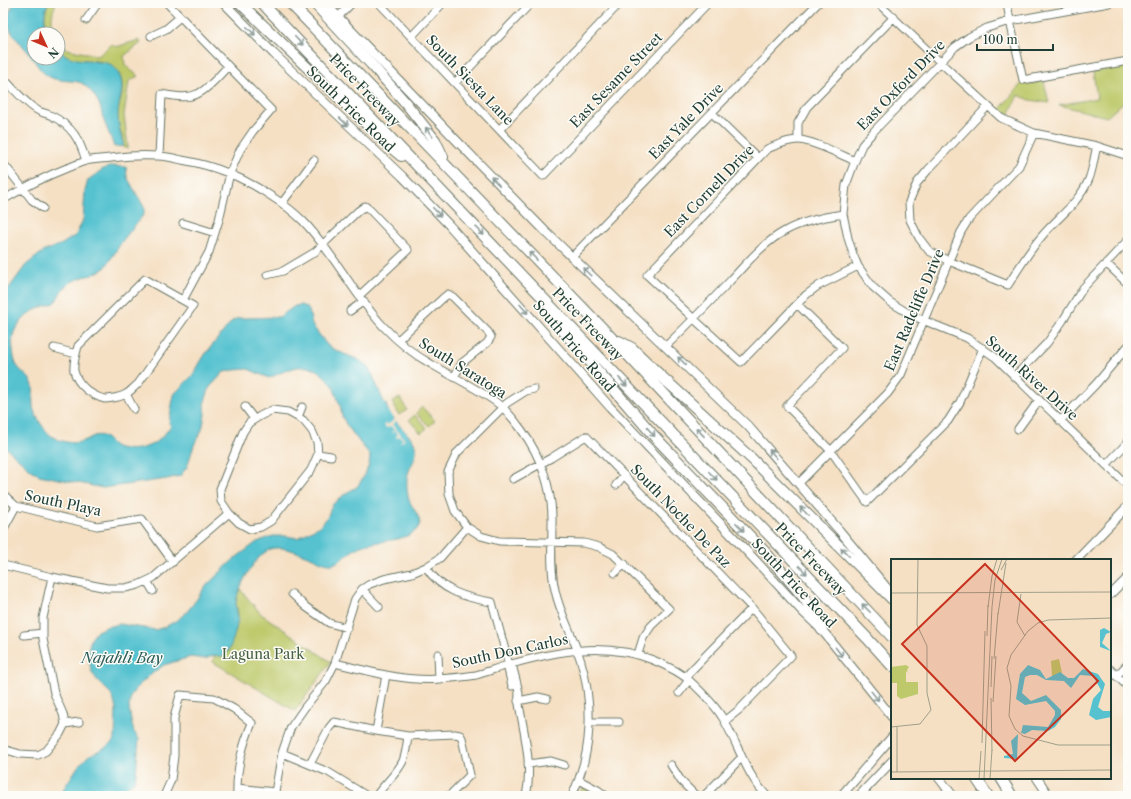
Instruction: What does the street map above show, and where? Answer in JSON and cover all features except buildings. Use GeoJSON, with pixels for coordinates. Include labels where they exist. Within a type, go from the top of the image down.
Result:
{"type":"FeatureCollection","features":[{"type":"Feature","properties":{"kind":"highway"},"geometry":{"type":"LineString","coordinates":[[240,3],[389,146],[433,183]]}},
{"type":"Feature","properties":{"kind":"highway","name":"Price Freeway"},"geometry":{"type":"LineString","coordinates":[[262,3],[862,632],[891,665]]}},
{"type":"Feature","properties":{"kind":"highway","name":"Price Freeway"},"geometry":{"type":"LineString","coordinates":[[290,3],[608,334],[891,635]]}},
{"type":"Feature","properties":{"kind":"highway"},"geometry":{"type":"LineString","coordinates":[[314,3],[404,101],[435,140],[448,166]]}},
{"type":"Feature","properties":{"kind":"highway"},"geometry":{"type":"LineString","coordinates":[[519,273],[537,301],[654,436],[789,579],[805,599],[822,630]]}},
{"type":"Feature","properties":{"kind":"highway"},"geometry":{"type":"LineString","coordinates":[[608,334],[632,348],[752,459],[891,598]]}},
{"type":"Feature","properties":{"kind":"highway"},"geometry":{"type":"LineString","coordinates":[[977,779],[988,796]]}},
{"type":"Feature","properties":{"kind":"highway"},"geometry":{"type":"LineString","coordinates":[[1002,779],[1012,796]]}},
{"type":"Feature","properties":{"kind":"main road","name":"South Price Road"},"geometry":{"type":"LineString","coordinates":[[224,3],[279,59],[402,176],[449,225],[610,407],[802,611],[822,630],[891,716]]}},
{"type":"Feature","properties":{"kind":"main road"},"geometry":{"type":"LineString","coordinates":[[325,3],[468,154],[546,232],[666,346],[764,443],[891,592]]}},
{"type":"Feature","properties":{"kind":"main road"},"geometry":{"type":"LineString","coordinates":[[1077,559],[1128,506]]}},
{"type":"Feature","properties":{"kind":"main road"},"geometry":{"type":"LineString","coordinates":[[841,796],[891,738]]}},
{"type":"Feature","properties":{"kind":"main road"},"geometry":{"type":"LineString","coordinates":[[859,796],[891,763]]}},
{"type":"Feature","properties":{"kind":"main road"},"geometry":{"type":"LineString","coordinates":[[874,780],[884,776],[891,769]]}},
{"type":"Feature","properties":{"kind":"main road"},"geometry":{"type":"LineString","coordinates":[[940,779],[952,796]]}},
{"type":"Feature","properties":{"kind":"main road"},"geometry":{"type":"LineString","coordinates":[[1038,779],[1049,796]]}},
{"type":"Feature","properties":{"kind":"street"},"geometry":{"type":"LineString","coordinates":[[86,20],[98,3]]}},
{"type":"Feature","properties":{"kind":"street"},"geometry":{"type":"LineString","coordinates":[[167,3],[271,110],[253,131],[240,150],[230,173],[215,233],[208,252],[183,300]]}},
{"type":"Feature","properties":{"kind":"street"},"geometry":{"type":"LineString","coordinates":[[338,17],[352,3]]}},
{"type":"Feature","properties":{"kind":"street","name":"South Siesta Lane"},"geometry":{"type":"LineString","coordinates":[[379,3],[543,176]]}},
{"type":"Feature","properties":{"kind":"street"},"geometry":{"type":"LineString","coordinates":[[411,37],[443,3]]}},
{"type":"Feature","properties":{"kind":"street"},"geometry":{"type":"LineString","coordinates":[[455,83],[531,3]]}},
{"type":"Feature","properties":{"kind":"street"},"geometry":{"type":"LineString","coordinates":[[500,130],[620,3]]}},
{"type":"Feature","properties":{"kind":"street","name":"East Sesame Street"},"geometry":{"type":"LineString","coordinates":[[543,176],[708,3]]}},
{"type":"Feature","properties":{"kind":"street","name":"East Yale Drive"},"geometry":{"type":"LineString","coordinates":[[572,257],[818,3]]}},
{"type":"Feature","properties":{"kind":"street"},"geometry":{"type":"LineString","coordinates":[[878,3],[1001,118],[1034,134],[1097,146],[1128,155]]}},
{"type":"Feature","properties":{"kind":"street"},"geometry":{"type":"LineString","coordinates":[[1007,3],[1023,80],[1128,61]]}},
{"type":"Feature","properties":{"kind":"street","name":"East Oxford Drive"},"geometry":{"type":"LineString","coordinates":[[843,214],[846,185],[862,145],[955,47],[969,37],[987,28],[1010,20],[1076,6],[1109,3]]}},
{"type":"Feature","properties":{"kind":"street"},"geometry":{"type":"LineString","coordinates":[[151,36],[166,29],[180,17]]}},
{"type":"Feature","properties":{"kind":"street"},"geometry":{"type":"LineString","coordinates":[[798,140],[798,123],[807,107],[894,18]]}},
{"type":"Feature","properties":{"kind":"street"},"geometry":{"type":"LineString","coordinates":[[159,156],[162,94],[185,97],[198,94],[208,87],[228,66]]}},
{"type":"Feature","properties":{"kind":"street"},"geometry":{"type":"LineString","coordinates":[[3,78],[38,111],[64,122],[74,133],[81,145],[86,161]]}},
{"type":"Feature","properties":{"kind":"street"},"geometry":{"type":"LineString","coordinates":[[988,106],[916,183],[910,202],[910,220],[919,238],[929,251],[949,261],[1008,285],[1032,249],[1066,211],[1089,180],[1097,146]]}},
{"type":"Feature","properties":{"kind":"street"},"geometry":{"type":"LineString","coordinates":[[712,113],[758,158]]}},
{"type":"Feature","properties":{"kind":"street","name":"East Radcliffe Drive"},"geometry":{"type":"LineString","coordinates":[[799,483],[888,393],[901,375],[949,261],[969,219],[1018,167],[1034,134]]}},
{"type":"Feature","properties":{"kind":"street","name":"East Cornell Drive"},"geometry":{"type":"LineString","coordinates":[[694,319],[647,275],[758,158],[768,149],[785,142],[798,140],[809,142],[855,161]]}},
{"type":"Feature","properties":{"kind":"street","name":"South Saratoga"},"geometry":{"type":"LineString","coordinates":[[3,200],[22,188],[86,161],[125,156],[159,156],[212,166],[230,173],[257,187],[282,203],[301,220],[323,245],[382,325],[398,340],[430,364],[488,397],[502,407],[521,428],[541,463],[549,494],[552,523],[552,564],[555,590],[561,611],[585,674],[588,694],[588,745],[579,780],[572,796]]}},
{"type":"Feature","properties":{"kind":"street"},"geometry":{"type":"LineString","coordinates":[[282,203],[314,160]]}},
{"type":"Feature","properties":{"kind":"street"},"geometry":{"type":"LineString","coordinates":[[3,163],[32,200],[43,208]]}},
{"type":"Feature","properties":{"kind":"street"},"geometry":{"type":"LineString","coordinates":[[267,275],[283,271],[315,252],[365,206],[408,250],[350,310]]}},
{"type":"Feature","properties":{"kind":"street"},"geometry":{"type":"LineString","coordinates":[[666,346],[694,319],[765,244],[783,232],[801,223],[821,217],[843,214]]}},
{"type":"Feature","properties":{"kind":"street","name":"South River Drive"},"geometry":{"type":"LineString","coordinates":[[843,214],[848,238],[858,266],[872,286],[890,302],[913,316],[967,338],[983,348],[1128,486]]}},
{"type":"Feature","properties":{"kind":"street"},"geometry":{"type":"LineString","coordinates":[[183,223],[215,233]]}},
{"type":"Feature","properties":{"kind":"street"},"geometry":{"type":"LineString","coordinates":[[1014,376],[1047,343],[1062,322],[1082,288],[1128,240]]}},
{"type":"Feature","properties":{"kind":"street"},"geometry":{"type":"LineString","coordinates":[[1106,263],[1128,284]]}},
{"type":"Feature","properties":{"kind":"street"},"geometry":{"type":"LineString","coordinates":[[694,319],[741,362],[806,295],[818,286],[858,266]]}},
{"type":"Feature","properties":{"kind":"street"},"geometry":{"type":"LineString","coordinates":[[144,279],[193,306],[138,384],[126,394],[106,399],[96,396],[86,389],[79,381],[74,371],[74,358],[76,354],[78,346],[144,279]]}},
{"type":"Feature","properties":{"kind":"street"},"geometry":{"type":"LineString","coordinates":[[398,340],[448,294],[453,297],[488,332],[491,337],[487,343],[462,363],[454,377]]}},
{"type":"Feature","properties":{"kind":"street"},"geometry":{"type":"LineString","coordinates":[[797,304],[842,348],[787,406],[831,450],[867,502],[948,421],[960,402],[983,348]]}},
{"type":"Feature","properties":{"kind":"street"},"geometry":{"type":"LineString","coordinates":[[1060,421],[1096,384],[1128,346]]}},
{"type":"Feature","properties":{"kind":"street"},"geometry":{"type":"LineString","coordinates":[[54,348],[76,354]]}},
{"type":"Feature","properties":{"kind":"street"},"geometry":{"type":"LineString","coordinates":[[534,389],[526,391],[502,407],[457,453],[448,472],[449,494],[455,511],[467,527],[480,536],[499,541],[551,541],[584,543],[599,547],[613,554],[625,564],[669,609],[651,626],[643,638],[638,654]]}},
{"type":"Feature","properties":{"kind":"street"},"geometry":{"type":"LineString","coordinates":[[126,394],[134,409]]}},
{"type":"Feature","properties":{"kind":"street"},"geometry":{"type":"LineString","coordinates":[[1018,429],[1039,400]]}},
{"type":"Feature","properties":{"kind":"street"},"geometry":{"type":"LineString","coordinates":[[245,407],[254,420]]}},
{"type":"Feature","properties":{"kind":"street"},"geometry":{"type":"LineString","coordinates":[[300,419],[302,407]]}},
{"type":"Feature","properties":{"kind":"street"},"geometry":{"type":"LineString","coordinates":[[272,410],[288,412],[300,419],[312,431],[317,442],[318,454],[312,470],[271,521],[261,527],[250,529],[239,523],[229,513],[221,501],[220,489],[243,432],[249,423],[254,420],[272,410]]}},
{"type":"Feature","properties":{"kind":"street","name":"South Noche De Paz"},"geometry":{"type":"LineString","coordinates":[[541,463],[586,436],[752,608],[791,656],[740,709],[725,721]]}},
{"type":"Feature","properties":{"kind":"street"},"geometry":{"type":"LineString","coordinates":[[1106,465],[1128,442]]}},
{"type":"Feature","properties":{"kind":"street"},"geometry":{"type":"LineString","coordinates":[[318,454],[331,456]]}},
{"type":"Feature","properties":{"kind":"street"},"geometry":{"type":"LineString","coordinates":[[512,478],[541,463]]}},
{"type":"Feature","properties":{"kind":"street"},"geometry":{"type":"LineString","coordinates":[[616,485],[624,475]]}},
{"type":"Feature","properties":{"kind":"street","name":"South Playa"},"geometry":{"type":"LineString","coordinates":[[3,494],[16,506],[97,526],[142,519],[173,562]]}},
{"type":"Feature","properties":{"kind":"street"},"geometry":{"type":"LineString","coordinates":[[3,530],[16,506]]}},
{"type":"Feature","properties":{"kind":"street"},"geometry":{"type":"LineString","coordinates":[[3,565],[107,588],[125,588],[138,585],[153,578],[229,513]]}},
{"type":"Feature","properties":{"kind":"street"},"geometry":{"type":"LineString","coordinates":[[237,788],[275,794],[282,753],[291,727],[304,707],[326,681],[335,663],[355,599],[362,589],[370,584],[384,579],[412,573],[426,568],[440,558],[467,527]]}},
{"type":"Feature","properties":{"kind":"street"},"geometry":{"type":"LineString","coordinates":[[615,573],[625,564]]}},
{"type":"Feature","properties":{"kind":"street"},"geometry":{"type":"LineString","coordinates":[[426,568],[437,582],[454,592],[476,600],[492,602],[509,665],[519,694],[518,701],[525,733],[528,764],[528,785],[526,796]]}},
{"type":"Feature","properties":{"kind":"street"},"geometry":{"type":"LineString","coordinates":[[3,749],[20,754],[38,755],[46,750],[60,734],[65,724],[63,714],[54,693],[43,633],[43,618],[52,577]]}},
{"type":"Feature","properties":{"kind":"street"},"geometry":{"type":"LineString","coordinates":[[1111,594],[1127,578]]}},
{"type":"Feature","properties":{"kind":"street"},"geometry":{"type":"LineString","coordinates":[[147,581],[153,591]]}},
{"type":"Feature","properties":{"kind":"street"},"geometry":{"type":"LineString","coordinates":[[362,589],[379,607]]}},
{"type":"Feature","properties":{"kind":"street"},"geometry":{"type":"LineString","coordinates":[[292,594],[306,607],[329,623],[347,628]]}},
{"type":"Feature","properties":{"kind":"street"},"geometry":{"type":"LineString","coordinates":[[679,693],[687,679],[752,608]]}},
{"type":"Feature","properties":{"kind":"street"},"geometry":{"type":"LineString","coordinates":[[24,635],[43,633]]}},
{"type":"Feature","properties":{"kind":"street","name":"South Don Carlos"},"geometry":{"type":"LineString","coordinates":[[335,663],[386,675],[422,680],[475,675],[556,653],[577,650],[607,649],[638,654],[663,664],[687,679],[712,704],[725,721],[751,775],[767,796]]}},
{"type":"Feature","properties":{"kind":"street"},"geometry":{"type":"LineString","coordinates":[[438,654],[440,679]]}},
{"type":"Feature","properties":{"kind":"street"},"geometry":{"type":"LineString","coordinates":[[1116,676],[1128,664]]}},
{"type":"Feature","properties":{"kind":"street"},"geometry":{"type":"LineString","coordinates":[[1111,671],[1128,687]]}},
{"type":"Feature","properties":{"kind":"street"},"geometry":{"type":"LineString","coordinates":[[376,731],[386,675]]}},
{"type":"Feature","properties":{"kind":"street"},"geometry":{"type":"LineString","coordinates":[[164,796],[171,780],[174,756],[174,718],[180,695],[214,698],[234,709],[252,723],[244,742],[239,762],[237,796]]}},
{"type":"Feature","properties":{"kind":"street"},"geometry":{"type":"LineString","coordinates":[[518,701],[538,697],[548,699]]}},
{"type":"Feature","properties":{"kind":"street"},"geometry":{"type":"LineString","coordinates":[[65,724],[79,722]]}},
{"type":"Feature","properties":{"kind":"street"},"geometry":{"type":"LineString","coordinates":[[310,764],[329,728],[334,722],[408,736],[460,735],[462,738],[470,775],[449,796]]}},
{"type":"Feature","properties":{"kind":"street"},"geometry":{"type":"LineString","coordinates":[[589,722],[619,722]]}},
{"type":"Feature","properties":{"kind":"street"},"geometry":{"type":"LineString","coordinates":[[376,796],[393,776],[402,762],[408,736]]}},
{"type":"Feature","properties":{"kind":"street"},"geometry":{"type":"LineString","coordinates":[[282,753],[310,764],[343,781],[367,796]]}},
{"type":"Feature","properties":{"kind":"street"},"geometry":{"type":"LineString","coordinates":[[38,755],[41,763]]}},
{"type":"Feature","properties":{"kind":"street"},"geometry":{"type":"LineString","coordinates":[[704,796],[742,757]]}},
{"type":"Feature","properties":{"kind":"street"},"geometry":{"type":"LineString","coordinates":[[528,764],[551,761],[564,765]]}},
{"type":"Feature","properties":{"kind":"street"},"geometry":{"type":"LineString","coordinates":[[671,765],[681,781],[696,796]]}},
{"type":"Feature","properties":{"kind":"street"},"geometry":{"type":"LineString","coordinates":[[579,780],[606,796]]}},
{"type":"Feature","properties":{"kind":"green space"},"geometry":{"type":"Polygon","coordinates":[[[48,3],[56,3],[52,18],[53,26],[46,26],[46,11],[48,3]]]}},
{"type":"Feature","properties":{"kind":"green space"},"geometry":{"type":"Polygon","coordinates":[[[139,40],[141,43],[124,56],[125,65],[138,76],[129,81],[124,115],[128,148],[124,148],[118,119],[118,109],[122,97],[122,85],[118,71],[115,67],[105,62],[79,60],[66,55],[66,48],[98,56],[112,44],[116,47],[139,40]]]}},
{"type":"Feature","properties":{"kind":"green space"},"geometry":{"type":"Polygon","coordinates":[[[1128,65],[1128,98],[1107,117],[1059,105],[1097,98],[1093,72],[1128,65]]]}},
{"type":"Feature","properties":{"kind":"green space"},"geometry":{"type":"Polygon","coordinates":[[[1044,81],[1049,103],[1030,100],[1018,95],[1009,115],[1000,109],[1022,83],[1027,84],[1044,81]]]}},
{"type":"Feature","properties":{"kind":"green space"},"geometry":{"type":"Polygon","coordinates":[[[400,398],[407,410],[399,415],[392,402],[400,398]]]}},
{"type":"Feature","properties":{"kind":"green space"},"geometry":{"type":"Polygon","coordinates":[[[422,407],[435,421],[429,426],[416,413],[422,407]]]}},
{"type":"Feature","properties":{"kind":"green space"},"geometry":{"type":"Polygon","coordinates":[[[415,415],[427,428],[421,433],[409,420],[415,415]]]}},
{"type":"Feature","properties":{"kind":"green space","name":"Laguna Park"},"geometry":{"type":"Polygon","coordinates":[[[239,588],[261,614],[331,662],[295,711],[213,662],[215,655],[229,651],[238,619],[236,603],[239,588]]]}},
{"type":"Feature","properties":{"kind":"green space"},"geometry":{"type":"Polygon","coordinates":[[[585,787],[600,796],[579,796],[582,789],[585,787]]]}},
{"type":"Feature","properties":{"kind":"water"},"geometry":{"type":"Polygon","coordinates":[[[14,3],[48,3],[45,11],[46,26],[26,26],[26,50],[10,30],[8,18],[14,3]]]}},
{"type":"Feature","properties":{"kind":"water"},"geometry":{"type":"Polygon","coordinates":[[[66,55],[82,60],[108,63],[113,67],[121,79],[122,85],[118,119],[124,146],[114,147],[99,103],[88,88],[80,83],[52,78],[45,74],[38,66],[66,66],[66,55]]]}},
{"type":"Feature","properties":{"kind":"water","name":"Najahli Bay"},"geometry":{"type":"Polygon","coordinates":[[[112,166],[126,167],[127,177],[144,207],[144,214],[123,240],[105,268],[92,275],[71,282],[62,290],[55,303],[37,309],[29,314],[15,329],[13,334],[12,345],[15,361],[18,367],[32,383],[34,411],[41,424],[47,431],[53,437],[66,442],[75,443],[100,435],[106,438],[114,446],[124,449],[139,449],[153,444],[159,440],[171,426],[169,423],[175,393],[193,375],[208,350],[209,351],[232,321],[238,318],[279,317],[295,306],[301,305],[309,310],[312,325],[327,345],[359,360],[367,366],[389,413],[413,440],[416,452],[408,474],[407,488],[409,500],[420,521],[420,524],[414,532],[408,536],[364,545],[333,564],[280,548],[268,550],[255,562],[240,588],[236,605],[238,618],[233,639],[227,654],[224,657],[215,655],[205,659],[191,657],[164,665],[150,675],[131,695],[129,707],[131,721],[134,732],[139,739],[134,782],[124,788],[104,796],[59,796],[79,765],[88,756],[108,746],[115,739],[116,710],[114,701],[110,693],[92,673],[89,661],[89,646],[91,639],[97,631],[106,627],[120,624],[155,630],[165,627],[177,620],[186,613],[204,588],[234,559],[257,542],[273,536],[298,538],[321,525],[327,518],[332,505],[346,493],[357,487],[369,465],[370,456],[346,424],[332,384],[319,371],[308,367],[297,367],[269,378],[248,369],[224,372],[210,387],[204,404],[205,415],[202,430],[194,445],[187,467],[180,476],[103,488],[39,475],[3,445],[3,296],[26,265],[44,251],[62,244],[76,235],[83,220],[85,191],[88,180],[103,169],[112,166]]]}},
{"type":"Feature","properties":{"kind":"pier"},"geometry":{"type":"Polygon","coordinates":[[[396,418],[410,434],[409,435],[396,421],[392,424],[405,440],[401,442],[403,439],[399,436],[397,438],[396,437],[398,434],[395,430],[392,433],[391,432],[394,430],[391,426],[387,428],[384,425],[386,423],[388,425],[396,418]]]}}]}
